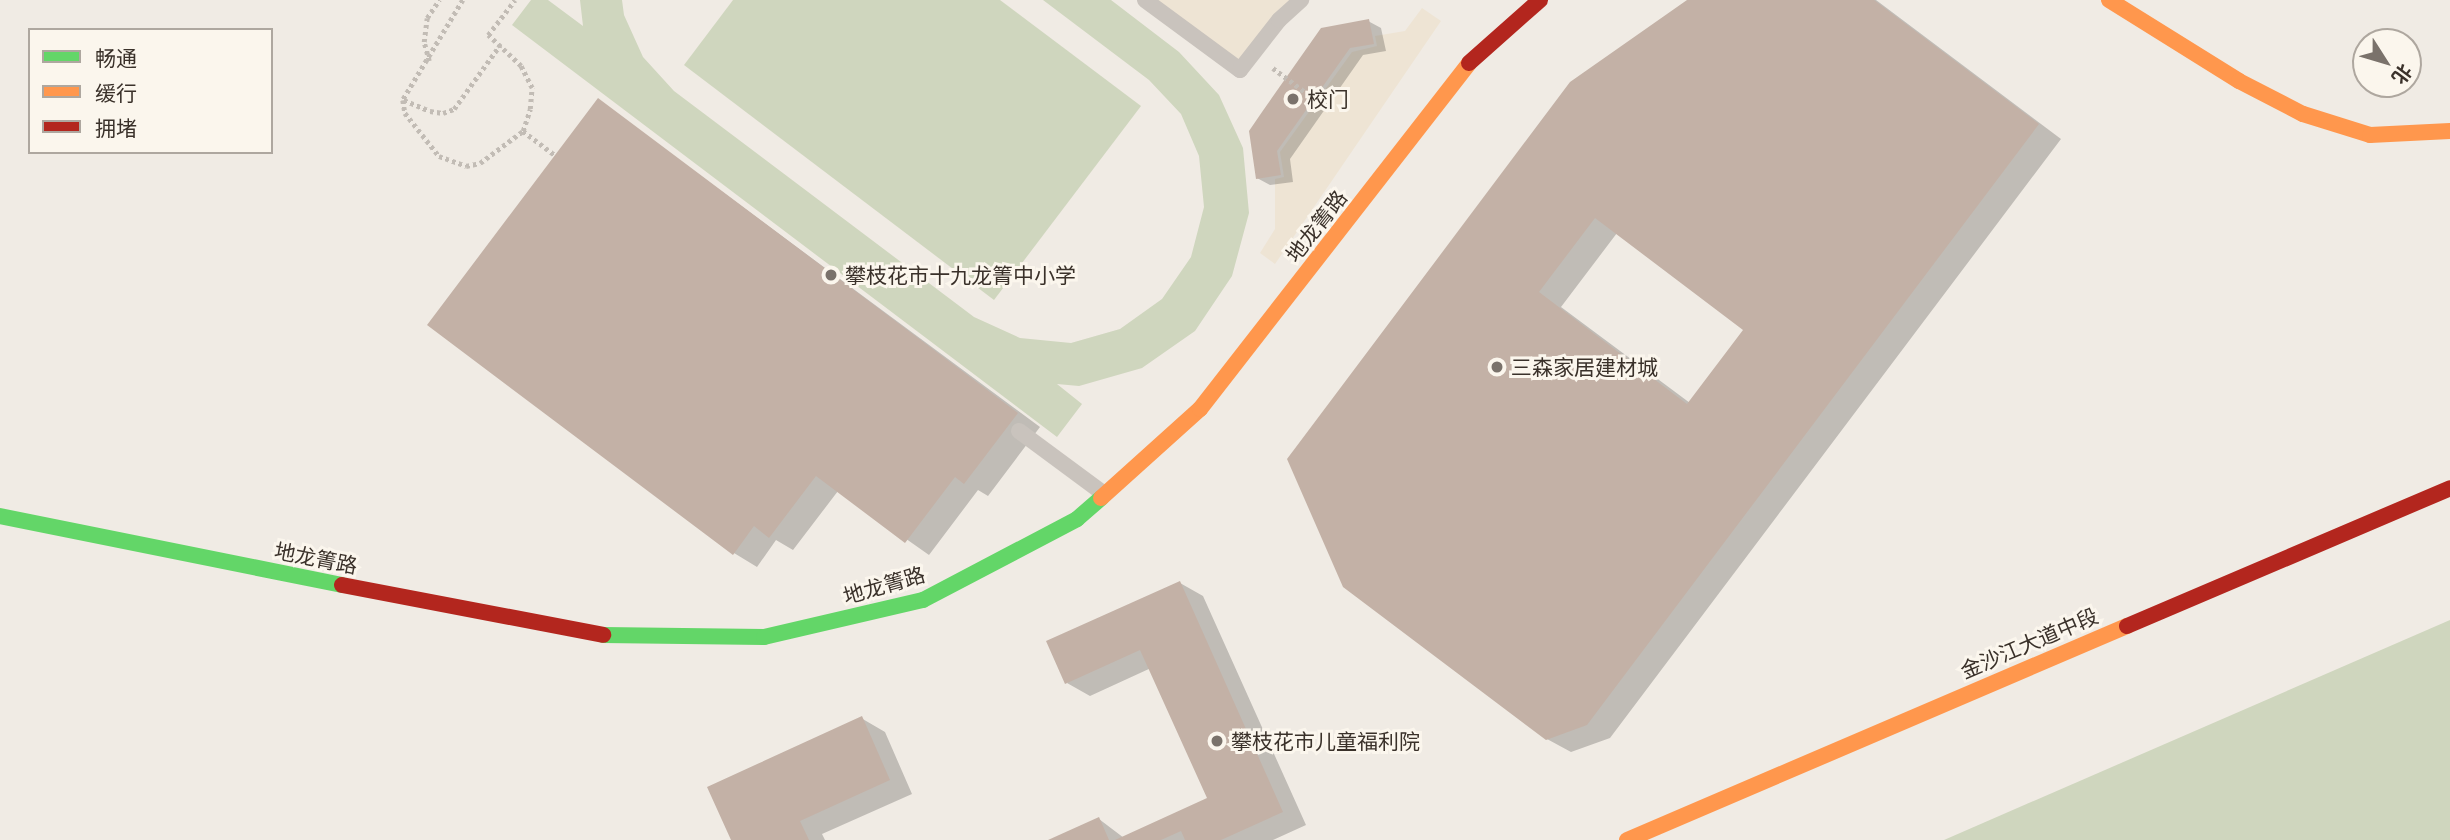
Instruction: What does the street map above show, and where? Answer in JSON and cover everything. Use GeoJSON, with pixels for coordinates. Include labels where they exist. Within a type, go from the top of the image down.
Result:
{"type":"FeatureCollection","features":[{"type":"Feature","properties":{"kind":"street","name":"地龙箐路"},"geometry":{"type":"LineString","coordinates":[[0,516],[592,635],[764,636],[923,600],[1077,519],[1200,409],[1468,64],[1540,0]]}},
{"type":"Feature","properties":{"kind":"street"},"geometry":{"type":"LineString","coordinates":[[2109,0],[2239,81],[2303,114],[2370,135],[2450,131]]}},
{"type":"Feature","properties":{"kind":"street","name":"金沙江大道中段"},"geometry":{"type":"LineString","coordinates":[[1627,840],[2450,488]]}},
{"type":"Feature","properties":{"kind":"lane"},"geometry":{"type":"LineString","coordinates":[[1145,0],[1240,70],[1301,0]]}},
{"type":"Feature","properties":{"kind":"lane"},"geometry":{"type":"LineString","coordinates":[[1019,431],[1105,494]]}},
{"type":"Feature","properties":{"kind":"path"},"geometry":{"type":"LineString","coordinates":[[429,61],[424,42],[427,18],[439,0]]}},
{"type":"Feature","properties":{"kind":"path"},"geometry":{"type":"LineString","coordinates":[[463,0],[429,61],[403,100],[405,113],[439,156],[451,163],[480,163],[523,131],[533,88],[522,66],[488,35],[515,0]]}},
{"type":"Feature","properties":{"kind":"path"},"geometry":{"type":"LineString","coordinates":[[403,100],[430,111],[443,113],[454,109],[500,46]]}},
{"type":"Feature","properties":{"kind":"path"},"geometry":{"type":"LineString","coordinates":[[1253,53],[1317,101]]}},
{"type":"Feature","properties":{"kind":"path"},"geometry":{"type":"LineString","coordinates":[[523,131],[555,155]]}},
{"type":"Feature","properties":{"kind":"green space"},"geometry":{"type":"Polygon","coordinates":[[[531,0],[548,0],[583,26],[580,0],[622,0],[624,15],[643,57],[674,91],[974,317],[1020,338],[1071,343],[1120,329],[1162,299],[1191,257],[1204,207],[1199,156],[1181,114],[1149,80],[1043,0],[1111,0],[1179,52],[1219,95],[1243,148],[1249,213],[1232,276],[1195,331],[1142,368],[1079,386],[1057,384],[1082,404],[1057,437],[512,25],[531,0]]]}},
{"type":"Feature","properties":{"kind":"green space"},"geometry":{"type":"Polygon","coordinates":[[[733,0],[1000,0],[1141,106],[994,300],[684,65],[733,0]]]}},
{"type":"Feature","properties":{"kind":"green space"},"geometry":{"type":"Polygon","coordinates":[[[2450,620],[2450,840],[1944,840],[2450,620]]]}},
{"type":"Feature","properties":{"kind":"shaded area"},"geometry":{"type":"Polygon","coordinates":[[[1145,0],[1301,0],[1240,70],[1145,0]]]}},
{"type":"Feature","properties":{"kind":"shaded area"},"geometry":{"type":"Polygon","coordinates":[[[1422,8],[1441,21],[1275,264],[1260,253],[1275,229],[1275,179],[1284,177],[1280,152],[1352,52],[1377,46],[1375,36],[1405,31],[1422,8]]]}},
{"type":"Feature","properties":{"kind":"building","name":"三森家居建材城"},"geometry":{"type":"Polygon","coordinates":[[[1687,0],[1874,0],[2039,124],[1587,725],[1546,740],[1343,587],[1287,459],[1570,82],[1687,0]],[[1595,218],[1539,292],[1687,404],[1743,330],[1595,218]]]}},
{"type":"Feature","properties":{"kind":"building","name":"校门"},"geometry":{"type":"Polygon","coordinates":[[[1369,19],[1374,44],[1350,48],[1277,151],[1281,175],[1256,179],[1249,131],[1321,28],[1369,19]]]}},
{"type":"Feature","properties":{"kind":"building"},"geometry":{"type":"Polygon","coordinates":[[[598,98],[1018,413],[964,484],[955,477],[905,543],[816,476],[769,538],[754,526],[733,555],[427,325],[598,98]]]}},
{"type":"Feature","properties":{"kind":"building","name":"攀枝花市儿童福利院"},"geometry":{"type":"Polygon","coordinates":[[[1180,581],[1283,812],[1221,840],[1185,840],[1181,831],[1161,840],[1115,840],[1207,798],[1140,650],[1065,684],[1046,641],[1180,581]]]}},
{"type":"Feature","properties":{"kind":"building"},"geometry":{"type":"Polygon","coordinates":[[[862,716],[890,780],[800,821],[809,840],[731,840],[707,787],[862,716]]]}},
{"type":"Feature","properties":{"kind":"building"},"geometry":{"type":"Polygon","coordinates":[[[1099,817],[1109,840],[1048,840],[1099,817]]]}},
{"type":"Feature","properties":{"kind":"traffic: fast"},"geometry":{"type":"LineString","coordinates":[[603,635],[764,637],[923,600],[1077,519],[1101,498]]}},
{"type":"Feature","properties":{"kind":"traffic: fast"},"geometry":{"type":"LineString","coordinates":[[0,516],[342,585]]}},
{"type":"Feature","properties":{"kind":"traffic: slow"},"geometry":{"type":"LineString","coordinates":[[2109,0],[2239,81],[2303,114],[2370,135],[2450,131]]}},
{"type":"Feature","properties":{"kind":"traffic: slow"},"geometry":{"type":"LineString","coordinates":[[1101,498],[1200,409],[1469,63]]}},
{"type":"Feature","properties":{"kind":"traffic: slow"},"geometry":{"type":"LineString","coordinates":[[1627,840],[2127,626]]}},
{"type":"Feature","properties":{"kind":"traffic: jam"},"geometry":{"type":"LineString","coordinates":[[1469,63],[1540,0]]}},
{"type":"Feature","properties":{"kind":"traffic: jam"},"geometry":{"type":"LineString","coordinates":[[2127,626],[2450,488]]}},
{"type":"Feature","properties":{"kind":"traffic: jam"},"geometry":{"type":"LineString","coordinates":[[342,585],[603,635]]}},
{"type":"Feature","properties":{"kind":"place","name":"校门"},"geometry":{"type":"Point","coordinates":[1293,99]}},
{"type":"Feature","properties":{"kind":"place","name":"攀枝花市十九龙箐中小学"},"geometry":{"type":"Point","coordinates":[831,275]}},
{"type":"Feature","properties":{"kind":"place","name":"三森家居建材城"},"geometry":{"type":"Point","coordinates":[1497,367]}},
{"type":"Feature","properties":{"kind":"place","name":"攀枝花市儿童福利院"},"geometry":{"type":"Point","coordinates":[1217,741]}}]}
